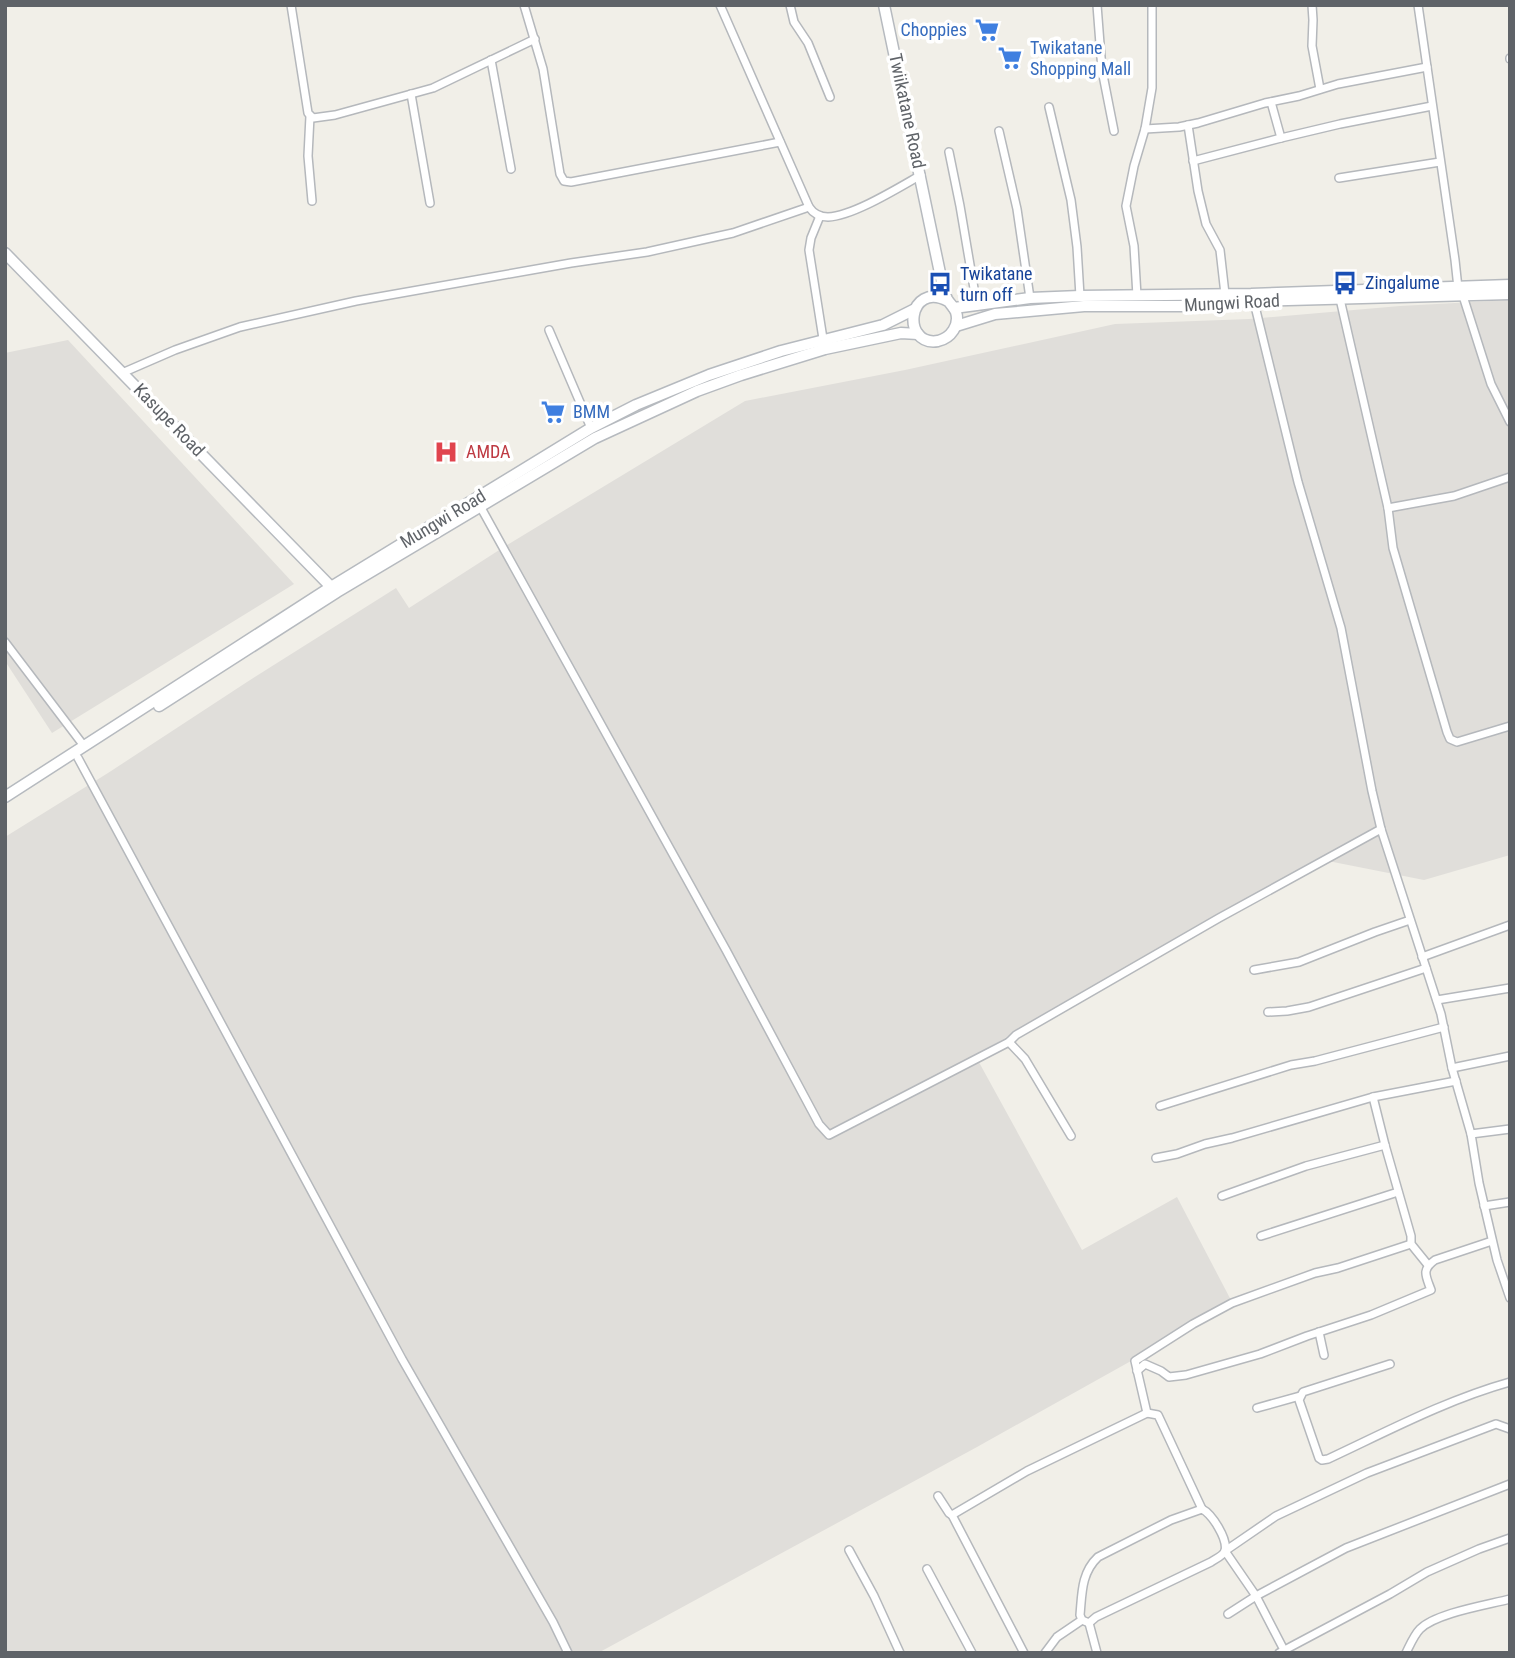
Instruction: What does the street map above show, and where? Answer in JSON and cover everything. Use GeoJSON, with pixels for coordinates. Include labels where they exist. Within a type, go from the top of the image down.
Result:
{"type":"FeatureCollection","features":[{"type":"Feature","properties":{"kind":"main road","name":"Twiikatane Road"},"geometry":{"type":"LineString","coordinates":[[884,5],[940,273],[951,304]]}},
{"type":"Feature","properties":{"kind":"main road","name":"Kasupe Road"},"geometry":{"type":"LineString","coordinates":[[5,253],[334,590]]}},
{"type":"Feature","properties":{"kind":"main road"},"geometry":{"type":"LineString","coordinates":[[931,297],[940,273]]}},
{"type":"Feature","properties":{"kind":"main road","name":"Mungwi Road"},"geometry":{"type":"LineString","coordinates":[[951,304],[977,306],[1030,298],[1080,296],[1225,294],[1340,299],[1460,292],[1510,285]]}},
{"type":"Feature","properties":{"kind":"main road","name":"Mungwi Road"},"geometry":{"type":"LineString","coordinates":[[956,326],[995,314],[1084,306],[1189,306],[1252,297],[1460,292],[1510,294]]}},
{"type":"Feature","properties":{"kind":"main road"},"geometry":{"type":"LineString","coordinates":[[931,297],[951,304],[957,320],[952,333],[939,341],[924,339],[918,334],[913,322],[915,309],[931,297]]}},
{"type":"Feature","properties":{"kind":"main road","name":"Mungwi Road"},"geometry":{"type":"LineString","coordinates":[[5,805],[334,590],[595,439],[697,391],[883,325],[915,309]]}},
{"type":"Feature","properties":{"kind":"main road","name":"Mungwi Road"},"geometry":{"type":"LineString","coordinates":[[5,797],[591,428],[636,405],[780,351],[901,333],[918,334]]}},
{"type":"Feature","properties":{"kind":"street"},"geometry":{"type":"LineString","coordinates":[[291,5],[310,116],[308,156],[312,201]]}},
{"type":"Feature","properties":{"kind":"street"},"geometry":{"type":"LineString","coordinates":[[524,5],[542,69],[560,174],[564,181],[571,182],[780,142]]}},
{"type":"Feature","properties":{"kind":"street"},"geometry":{"type":"LineString","coordinates":[[720,5],[812,212],[828,217],[839,214],[867,204],[920,175]]}},
{"type":"Feature","properties":{"kind":"street"},"geometry":{"type":"LineString","coordinates":[[790,5],[794,22],[808,43],[830,97]]}},
{"type":"Feature","properties":{"kind":"street"},"geometry":{"type":"LineString","coordinates":[[1097,5],[1102,70],[1114,131]]}},
{"type":"Feature","properties":{"kind":"street"},"geometry":{"type":"LineString","coordinates":[[1137,296],[1135,246],[1126,206],[1152,88],[1152,5]]}},
{"type":"Feature","properties":{"kind":"street"},"geometry":{"type":"LineString","coordinates":[[1312,5],[1312,46],[1320,89]]}},
{"type":"Feature","properties":{"kind":"street"},"geometry":{"type":"LineString","coordinates":[[1418,5],[1460,292],[1491,384],[1510,422]]}},
{"type":"Feature","properties":{"kind":"street"},"geometry":{"type":"LineString","coordinates":[[310,116],[322,118],[433,88],[535,39]]}},
{"type":"Feature","properties":{"kind":"street"},"geometry":{"type":"LineString","coordinates":[[491,60],[512,169]]}},
{"type":"Feature","properties":{"kind":"street"},"geometry":{"type":"LineString","coordinates":[[1145,129],[1188,125],[1338,84],[1427,67]]}},
{"type":"Feature","properties":{"kind":"street"},"geometry":{"type":"LineString","coordinates":[[411,94],[430,203]]}},
{"type":"Feature","properties":{"kind":"street"},"geometry":{"type":"LineString","coordinates":[[1271,102],[1281,138]]}},
{"type":"Feature","properties":{"kind":"street"},"geometry":{"type":"LineString","coordinates":[[1194,161],[1340,124],[1432,106]]}},
{"type":"Feature","properties":{"kind":"street"},"geometry":{"type":"LineString","coordinates":[[1049,107],[1071,200],[1080,296]]}},
{"type":"Feature","properties":{"kind":"street"},"geometry":{"type":"LineString","coordinates":[[1188,125],[1206,223],[1220,250],[1225,294]]}},
{"type":"Feature","properties":{"kind":"street"},"geometry":{"type":"LineString","coordinates":[[999,131],[1017,209],[1030,298]]}},
{"type":"Feature","properties":{"kind":"street"},"geometry":{"type":"LineString","coordinates":[[949,152],[977,306]]}},
{"type":"Feature","properties":{"kind":"street"},"geometry":{"type":"LineString","coordinates":[[1339,178],[1440,163]]}},
{"type":"Feature","properties":{"kind":"street"},"geometry":{"type":"LineString","coordinates":[[122,373],[175,349],[240,327],[356,301],[701,240],[746,229],[808,207]]}},
{"type":"Feature","properties":{"kind":"street"},"geometry":{"type":"LineString","coordinates":[[820,216],[809,250],[824,344]]}},
{"type":"Feature","properties":{"kind":"street"},"geometry":{"type":"LineString","coordinates":[[1252,297],[1298,482],[1341,628],[1381,829],[1437,1000],[1452,1068],[1471,1134],[1492,1241],[1506,1278],[1510,1298]]}},
{"type":"Feature","properties":{"kind":"street"},"geometry":{"type":"LineString","coordinates":[[1340,299],[1388,508],[1392,548],[1450,739],[1457,742],[1510,726]]}},
{"type":"Feature","properties":{"kind":"street"},"geometry":{"type":"LineString","coordinates":[[549,330],[591,428]]}},
{"type":"Feature","properties":{"kind":"street"},"geometry":{"type":"LineString","coordinates":[[1388,508],[1454,496],[1510,477]]}},
{"type":"Feature","properties":{"kind":"street"},"geometry":{"type":"LineString","coordinates":[[480,506],[726,950],[819,1124],[829,1135],[1009,1042],[1016,1035],[1219,918],[1381,829]]}},
{"type":"Feature","properties":{"kind":"street"},"geometry":{"type":"LineString","coordinates":[[5,642],[84,746]]}},
{"type":"Feature","properties":{"kind":"street"},"geometry":{"type":"LineString","coordinates":[[78,758],[402,1359],[553,1622],[568,1653]]}},
{"type":"Feature","properties":{"kind":"street"},"geometry":{"type":"LineString","coordinates":[[1254,970],[1299,962],[1410,920]]}},
{"type":"Feature","properties":{"kind":"street"},"geometry":{"type":"LineString","coordinates":[[1422,957],[1510,925]]}},
{"type":"Feature","properties":{"kind":"street"},"geometry":{"type":"LineString","coordinates":[[1268,1012],[1309,1007],[1426,968]]}},
{"type":"Feature","properties":{"kind":"street"},"geometry":{"type":"LineString","coordinates":[[1437,1000],[1510,988]]}},
{"type":"Feature","properties":{"kind":"street"},"geometry":{"type":"LineString","coordinates":[[1160,1105],[1292,1065],[1444,1027]]}},
{"type":"Feature","properties":{"kind":"street"},"geometry":{"type":"LineString","coordinates":[[1009,1042],[1026,1059],[1071,1136]]}},
{"type":"Feature","properties":{"kind":"street"},"geometry":{"type":"LineString","coordinates":[[1452,1068],[1510,1056]]}},
{"type":"Feature","properties":{"kind":"street"},"geometry":{"type":"LineString","coordinates":[[1156,1158],[1373,1097],[1456,1081]]}},
{"type":"Feature","properties":{"kind":"street"},"geometry":{"type":"LineString","coordinates":[[1373,1097],[1411,1244],[1428,1265]]}},
{"type":"Feature","properties":{"kind":"street"},"geometry":{"type":"LineString","coordinates":[[1471,1134],[1510,1129]]}},
{"type":"Feature","properties":{"kind":"street"},"geometry":{"type":"LineString","coordinates":[[1222,1196],[1306,1166],[1385,1145]]}},
{"type":"Feature","properties":{"kind":"street"},"geometry":{"type":"LineString","coordinates":[[1261,1236],[1398,1192]]}},
{"type":"Feature","properties":{"kind":"street"},"geometry":{"type":"LineString","coordinates":[[1484,1206],[1510,1202]]}},
{"type":"Feature","properties":{"kind":"street"},"geometry":{"type":"LineString","coordinates":[[1137,1371],[1145,1364],[1169,1377],[1186,1375],[1260,1354],[1371,1315],[1431,1290],[1425,1274],[1428,1265],[1435,1260],[1492,1241]]}},
{"type":"Feature","properties":{"kind":"street"},"geometry":{"type":"LineString","coordinates":[[1146,1413],[1135,1361],[1193,1324],[1232,1303],[1315,1273],[1411,1244]]}},
{"type":"Feature","properties":{"kind":"street"},"geometry":{"type":"LineString","coordinates":[[1319,1332],[1324,1355]]}},
{"type":"Feature","properties":{"kind":"street"},"geometry":{"type":"LineString","coordinates":[[1257,1408],[1300,1396],[1310,1389],[1390,1364]]}},
{"type":"Feature","properties":{"kind":"street"},"geometry":{"type":"LineString","coordinates":[[1300,1396],[1302,1409],[1322,1460],[1416,1417],[1510,1382]]}},
{"type":"Feature","properties":{"kind":"street"},"geometry":{"type":"LineString","coordinates":[[952,1515],[1027,1471],[1146,1413],[1158,1415],[1202,1509],[1208,1512],[1217,1526],[1225,1551],[1256,1596],[1281,1651],[1427,1572],[1510,1538]]}},
{"type":"Feature","properties":{"kind":"street"},"geometry":{"type":"LineString","coordinates":[[1045,1653],[1057,1637],[1211,1562],[1276,1516],[1367,1473],[1496,1424],[1510,1429]]}},
{"type":"Feature","properties":{"kind":"street"},"geometry":{"type":"LineString","coordinates":[[1228,1614],[1346,1548],[1510,1484]]}},
{"type":"Feature","properties":{"kind":"street"},"geometry":{"type":"LineString","coordinates":[[938,1496],[952,1515],[1024,1653]]}},
{"type":"Feature","properties":{"kind":"street"},"geometry":{"type":"LineString","coordinates":[[1097,1653],[1080,1615],[1085,1575],[1091,1564],[1098,1557],[1171,1520],[1202,1509]]}},
{"type":"Feature","properties":{"kind":"street"},"geometry":{"type":"LineString","coordinates":[[849,1550],[900,1653]]}},
{"type":"Feature","properties":{"kind":"street"},"geometry":{"type":"LineString","coordinates":[[927,1569],[972,1653]]}},
{"type":"Feature","properties":{"kind":"street"},"geometry":{"type":"LineString","coordinates":[[1406,1653],[1420,1629],[1432,1621],[1510,1599]]}},
{"type":"Feature","properties":{"kind":"shaded area"},"geometry":{"type":"Polygon","coordinates":[[[1510,300],[1510,855],[1424,880],[1323,860],[975,1055],[1082,1250],[1177,1197],[1233,1304],[598,1653],[5,1653],[5,837],[396,588],[409,608],[507,545],[745,401],[905,370],[1115,324],[1249,319],[1510,300]]]}},
{"type":"Feature","properties":{"kind":"shaded area"},"geometry":{"type":"Polygon","coordinates":[[[68,340],[294,584],[52,733],[5,661],[5,353],[68,340]]]}},
{"type":"Feature","properties":{"kind":"place","name":"Choppies"},"geometry":{"type":"Point","coordinates":[987,30]}},
{"type":"Feature","properties":{"kind":"place","name":"Twikatane Shopping Mall"},"geometry":{"type":"Point","coordinates":[1010,58]}},
{"type":"Feature","properties":{"kind":"place","name":"Zingalume"},"geometry":{"type":"Point","coordinates":[1345,283]}},
{"type":"Feature","properties":{"kind":"place","name":"Twikatane turn off"},"geometry":{"type":"Point","coordinates":[940,284]}},
{"type":"Feature","properties":{"kind":"place","name":"BMM"},"geometry":{"type":"Point","coordinates":[553,412]}},
{"type":"Feature","properties":{"kind":"place","name":"AMDA"},"geometry":{"type":"Point","coordinates":[446,452]}}]}
